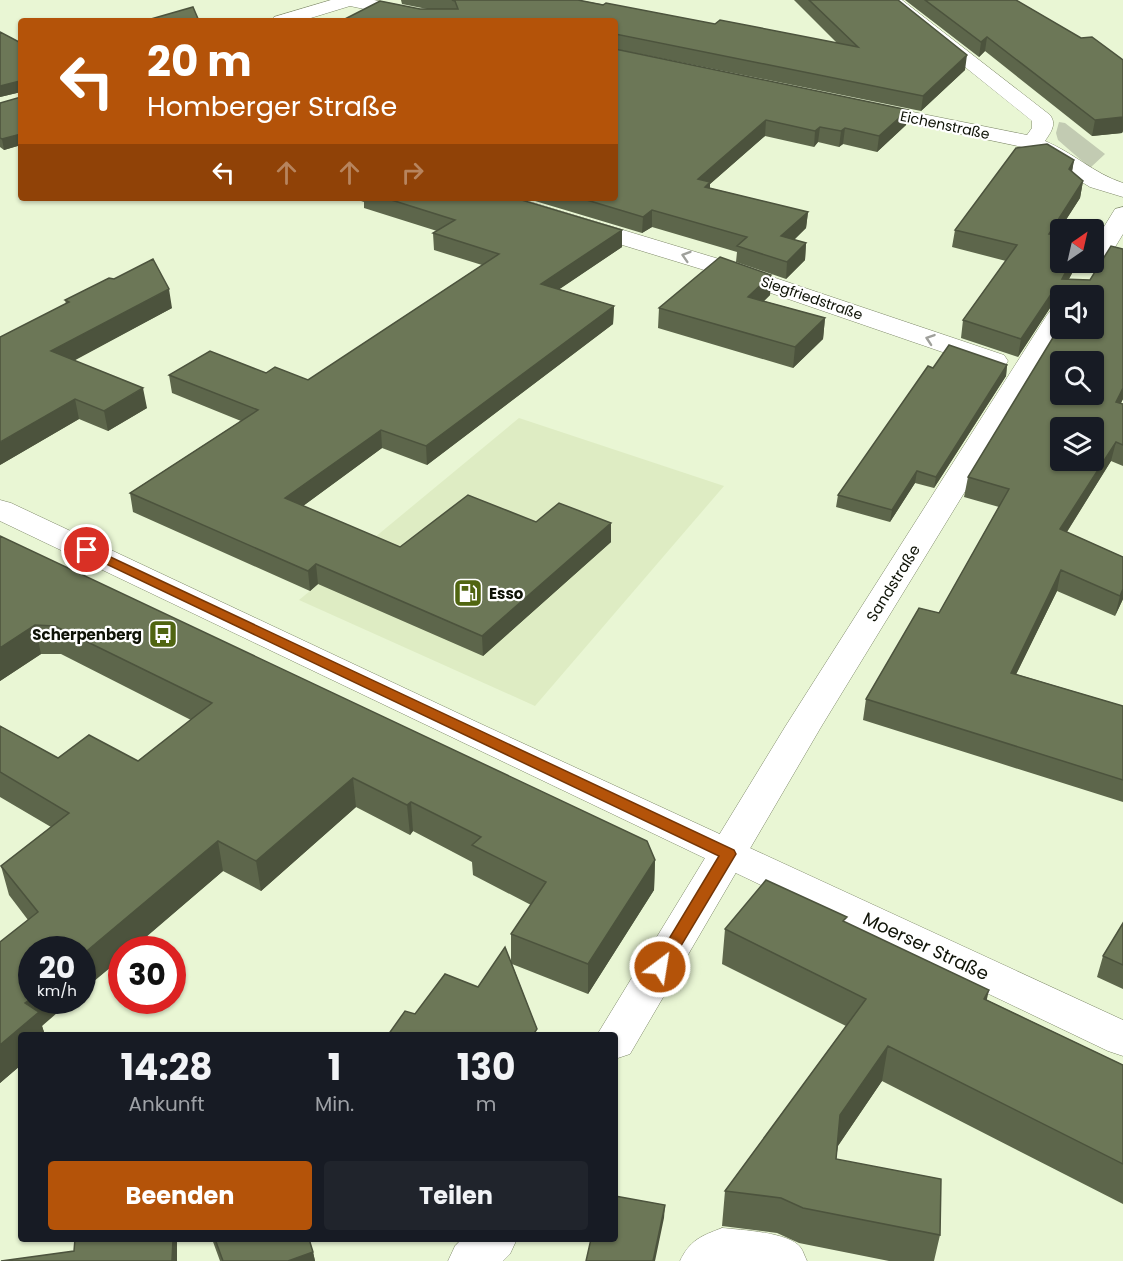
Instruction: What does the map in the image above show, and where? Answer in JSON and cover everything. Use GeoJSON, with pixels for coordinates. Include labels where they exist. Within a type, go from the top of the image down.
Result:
{"type":"FeatureCollection","features":[{"type":"Feature","properties":{"kind":"street"},"geometry":{"type":"LineString","coordinates":[[291,18],[349,0],[434,18]]}},
{"type":"Feature","properties":{"kind":"street"},"geometry":{"type":"LineString","coordinates":[[891,0],[1043,119],[1043,128],[1033,143]]}},
{"type":"Feature","properties":{"kind":"street","name":"Eichenstraße"},"geometry":{"type":"LineString","coordinates":[[847,104],[1033,143],[1060,155],[1075,168],[1098,182],[1123,190]]}},
{"type":"Feature","properties":{"kind":"street","name":"Siegfriedstraße"},"geometry":{"type":"LineString","coordinates":[[503,201],[710,264],[1025,371]]}},
{"type":"Feature","properties":{"kind":"street"},"geometry":{"type":"LineString","coordinates":[[1104,245],[1123,214]]}},
{"type":"Feature","properties":{"kind":"street","name":"Sandstraße"},"geometry":{"type":"LineString","coordinates":[[618,1037],[809,717],[1050,331]]}},
{"type":"Feature","properties":{"kind":"street","name":"Moerser Straße"},"geometry":{"type":"LineString","coordinates":[[0,509],[1123,1039]]}},
{"type":"Feature","properties":{"kind":"street"},"geometry":{"type":"LineString","coordinates":[[472,1261],[490,1242]]}},
{"type":"Feature","properties":{"kind":"street"},"geometry":{"type":"LineString","coordinates":[[704,1261],[722,1249],[774,1256],[783,1261]]}},
{"type":"Feature","properties":{"kind":"shaded area"},"geometry":{"type":"Polygon","coordinates":[[[1059,122],[1065,123],[1105,154],[1090,168],[1058,140],[1056,133],[1059,122]]]}},
{"type":"Feature","properties":{"kind":"shaded area"},"geometry":{"type":"Polygon","coordinates":[[[519,418],[724,486],[535,706],[299,600],[519,418]]]}},
{"type":"Feature","properties":{"kind":"building"},"geometry":{"type":"Polygon","coordinates":[[[452,0],[578,0],[603,5],[606,3],[715,24],[720,20],[858,47],[809,0],[898,0],[967,55],[923,96],[618,35],[618,18],[347,18],[380,1],[420,9],[458,9],[455,1],[452,0]]]}},
{"type":"Feature","properties":{"kind":"building"},"geometry":{"type":"Polygon","coordinates":[[[925,0],[1016,0],[1081,38],[1092,37],[1123,60],[1123,117],[1095,120],[987,37],[981,42],[925,0]]]}},
{"type":"Feature","properties":{"kind":"building"},"geometry":{"type":"Polygon","coordinates":[[[193,7],[198,18],[154,18],[193,7]]]}},
{"type":"Feature","properties":{"kind":"building"},"geometry":{"type":"Polygon","coordinates":[[[0,32],[18,41],[18,82],[0,86],[0,32]]]}},
{"type":"Feature","properties":{"kind":"building"},"geometry":{"type":"Polygon","coordinates":[[[618,50],[908,110],[879,136],[845,128],[841,131],[820,127],[815,131],[766,120],[698,179],[710,182],[705,187],[808,212],[781,236],[806,243],[787,262],[737,246],[747,237],[652,210],[643,217],[590,201],[618,201],[618,50]]]}},
{"type":"Feature","properties":{"kind":"building"},"geometry":{"type":"Polygon","coordinates":[[[18,98],[18,135],[0,138],[0,103],[18,98]]]}},
{"type":"Feature","properties":{"kind":"building"},"geometry":{"type":"Polygon","coordinates":[[[1047,144],[1074,160],[1069,169],[1083,181],[1059,219],[1050,219],[1050,273],[1065,273],[1062,279],[1090,280],[1094,273],[1104,273],[1104,257],[1111,246],[1123,249],[1123,388],[1116,402],[1123,404],[1123,445],[1116,442],[1104,461],[1104,417],[1050,417],[1050,471],[1097,471],[1060,529],[1123,557],[1123,589],[1120,596],[1061,570],[1011,673],[1123,706],[1123,780],[866,699],[919,608],[939,613],[1009,489],[968,477],[1052,339],[1104,339],[1104,285],[1050,285],[1050,296],[1021,339],[963,320],[1017,245],[955,230],[1016,148],[1047,144]]]}},
{"type":"Feature","properties":{"kind":"building"},"geometry":{"type":"Polygon","coordinates":[[[395,201],[525,201],[622,230],[541,284],[614,306],[426,446],[381,430],[285,498],[400,547],[468,495],[536,522],[559,503],[611,523],[482,636],[316,564],[308,571],[130,493],[258,410],[169,375],[210,351],[266,373],[275,367],[308,380],[499,254],[433,233],[455,220],[395,201]]]}},
{"type":"Feature","properties":{"kind":"building"},"geometry":{"type":"Polygon","coordinates":[[[720,257],[771,275],[748,297],[825,318],[795,347],[659,308],[720,257]]]}},
{"type":"Feature","properties":{"kind":"building"},"geometry":{"type":"Polygon","coordinates":[[[153,259],[169,289],[51,351],[143,388],[104,411],[75,399],[0,442],[0,337],[69,302],[65,300],[153,259]]]}},
{"type":"Feature","properties":{"kind":"building"},"geometry":{"type":"Polygon","coordinates":[[[949,345],[1007,365],[936,477],[917,471],[892,510],[838,495],[928,366],[933,368],[949,345]]]}},
{"type":"Feature","properties":{"kind":"building"},"geometry":{"type":"Polygon","coordinates":[[[0,536],[647,841],[655,860],[588,964],[511,934],[546,882],[472,845],[481,837],[411,802],[407,805],[353,778],[256,861],[218,841],[96,943],[96,936],[18,936],[18,1014],[37,1014],[0,1045],[0,942],[38,912],[1,866],[69,813],[0,772],[0,726],[58,758],[89,735],[138,761],[212,703],[55,626],[35,625],[0,648],[0,536]]]}},
{"type":"Feature","properties":{"kind":"building"},"geometry":{"type":"Polygon","coordinates":[[[766,880],[847,917],[843,921],[989,990],[984,999],[1123,1065],[1123,1164],[888,1046],[840,1115],[836,1159],[941,1179],[940,1235],[803,1208],[781,1198],[725,1191],[866,999],[725,929],[766,880]]]}},
{"type":"Feature","properties":{"kind":"building"},"geometry":{"type":"Polygon","coordinates":[[[1123,923],[1123,965],[1103,956],[1123,923]]]}},
{"type":"Feature","properties":{"kind":"building"},"geometry":{"type":"Polygon","coordinates":[[[505,947],[537,1029],[535,1032],[390,1032],[405,1011],[415,1014],[445,974],[478,987],[505,947]]]}},
{"type":"Feature","properties":{"kind":"building"},"geometry":{"type":"Polygon","coordinates":[[[618,1197],[665,1205],[653,1261],[586,1261],[590,1242],[618,1242],[618,1197]]]}},
{"type":"Feature","properties":{"kind":"building"},"geometry":{"type":"Polygon","coordinates":[[[75,1242],[173,1242],[172,1261],[1,1261],[74,1251],[75,1242]]]}},
{"type":"Feature","properties":{"kind":"building"},"geometry":{"type":"Polygon","coordinates":[[[216,1242],[310,1242],[313,1252],[288,1261],[223,1261],[216,1242]]]}},
{"type":"Feature","properties":{"kind":"place","name":"Esso"},"geometry":{"type":"Point","coordinates":[468,593]}},
{"type":"Feature","properties":{"kind":"place","name":"Scherpenberg"},"geometry":{"type":"Point","coordinates":[163,634]}},
{"type":"Feature","properties":{"kind":"route"},"geometry":{"type":"LineString","coordinates":[[87,550],[728,854],[660,967]]}}]}
